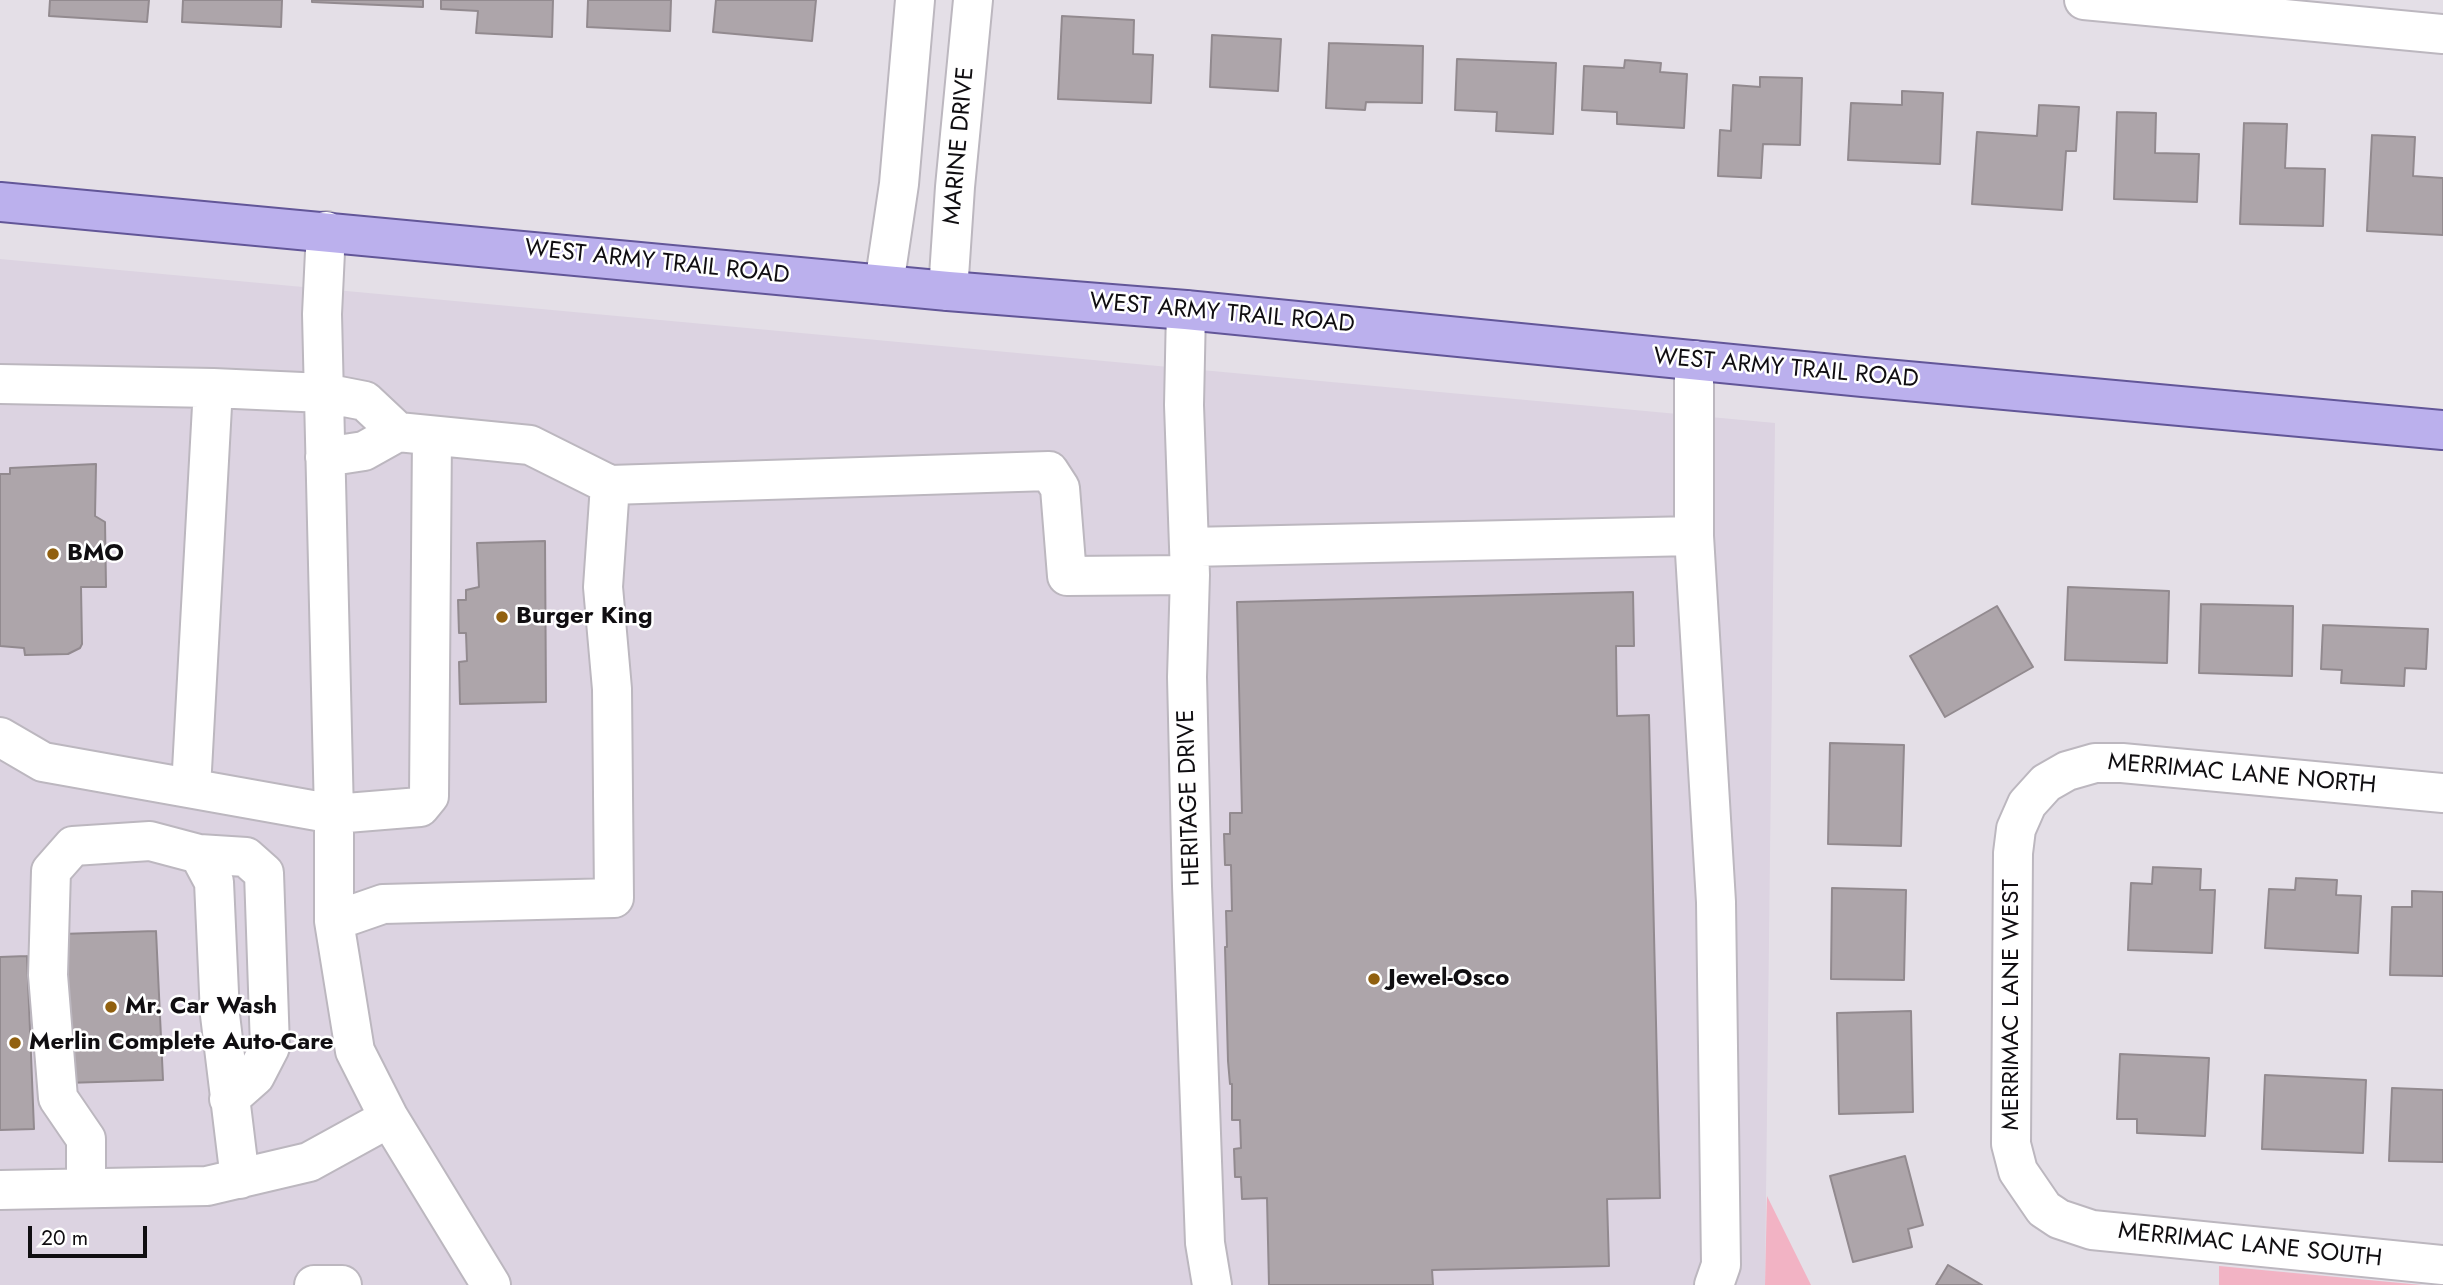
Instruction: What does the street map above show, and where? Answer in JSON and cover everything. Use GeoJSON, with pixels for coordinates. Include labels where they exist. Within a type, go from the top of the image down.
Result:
{"type":"FeatureCollection","features":[{"type":"Feature","properties":{"kind":"main road","name":"WEST ARMY TRAIL ROAD"},"geometry":{"type":"LineString","coordinates":[[0,202],[948,291],[1186,310],[2443,430]]}},
{"type":"Feature","properties":{"kind":"street"},"geometry":{"type":"LineString","coordinates":[[884,285],[899,184],[915,0]]}},
{"type":"Feature","properties":{"kind":"street","name":"MARINE DRIVE"},"geometry":{"type":"LineString","coordinates":[[948,291],[973,0]]}},
{"type":"Feature","properties":{"kind":"street"},"geometry":{"type":"LineString","coordinates":[[2084,0],[2443,34]]}},
{"type":"Feature","properties":{"kind":"street"},"geometry":{"type":"LineString","coordinates":[[326,231],[322,314],[334,920],[355,1051],[389,1118],[491,1285]]}},
{"type":"Feature","properties":{"kind":"street","name":"HERITAGE DRIVE"},"geometry":{"type":"LineString","coordinates":[[1186,310],[1184,405],[1189,561],[1187,677],[1205,1243],[1212,1285]]}},
{"type":"Feature","properties":{"kind":"street"},"geometry":{"type":"LineString","coordinates":[[1695,360],[1693,536],[1716,901],[1720,1265],[1714,1285]]}},
{"type":"Feature","properties":{"kind":"street"},"geometry":{"type":"LineString","coordinates":[[0,384],[324,393],[365,401],[415,434]]}},
{"type":"Feature","properties":{"kind":"street"},"geometry":{"type":"LineString","coordinates":[[191,788],[213,388]]}},
{"type":"Feature","properties":{"kind":"street"},"geometry":{"type":"LineString","coordinates":[[0,737],[43,762],[334,814],[420,807],[429,796],[415,434]]}},
{"type":"Feature","properties":{"kind":"street"},"geometry":{"type":"LineString","coordinates":[[325,457],[365,451],[415,434],[530,445],[610,485],[1049,471],[1060,488],[1067,576],[1189,561],[1693,536]]}},
{"type":"Feature","properties":{"kind":"street"},"geometry":{"type":"LineString","coordinates":[[334,920],[383,904],[614,898],[612,689],[603,587],[610,485]]}},
{"type":"Feature","properties":{"kind":"street","name":"MERRIMAC LANE NORTH"},"geometry":{"type":"LineString","coordinates":[[2046,783],[2067,771],[2095,763],[2122,763],[2443,793]]}},
{"type":"Feature","properties":{"kind":"street","name":"MERRIMAC LANE WEST"},"geometry":{"type":"LineString","coordinates":[[2046,783],[2027,804],[2016,828],[2013,853],[2011,1143],[2018,1171],[2030,1191],[2044,1209],[2059,1219]]}},
{"type":"Feature","properties":{"kind":"street"},"geometry":{"type":"LineString","coordinates":[[86,1188],[86,1139],[58,1098],[48,975],[51,871],[73,846],[150,841],[198,853],[246,857],[264,873],[270,1047],[256,1076],[229,1099]]}},
{"type":"Feature","properties":{"kind":"street"},"geometry":{"type":"LineString","coordinates":[[198,853],[214,882],[220,1015],[240,1179]]}},
{"type":"Feature","properties":{"kind":"street"},"geometry":{"type":"LineString","coordinates":[[0,1190],[207,1186],[309,1162],[389,1118]]}},
{"type":"Feature","properties":{"kind":"street","name":"MERRIMAC LANE SOUTH"},"geometry":{"type":"LineString","coordinates":[[2059,1219],[2092,1230],[2443,1265]]}},
{"type":"Feature","properties":{"kind":"street"},"geometry":{"type":"LineString","coordinates":[[314,1285],[342,1285]]}},
{"type":"Feature","properties":{"kind":"shaded area"},"geometry":{"type":"Polygon","coordinates":[[[0,259],[1775,423],[1765,1285],[0,1285],[0,259]]]}},
{"type":"Feature","properties":{"kind":"shaded area"},"geometry":{"type":"Polygon","coordinates":[[[1767,1196],[1811,1285],[1765,1285],[1767,1196]]]}},
{"type":"Feature","properties":{"kind":"shaded area"},"geometry":{"type":"Polygon","coordinates":[[[2219,1266],[2422,1285],[2219,1285],[2219,1266]]]}},
{"type":"Feature","properties":{"kind":"building"},"geometry":{"type":"Polygon","coordinates":[[[50,0],[149,0],[147,22],[49,16],[50,0]]]}},
{"type":"Feature","properties":{"kind":"building"},"geometry":{"type":"Polygon","coordinates":[[[183,0],[282,0],[281,27],[182,22],[183,0]]]}},
{"type":"Feature","properties":{"kind":"building"},"geometry":{"type":"Polygon","coordinates":[[[423,0],[423,7],[312,2],[423,0]]]}},
{"type":"Feature","properties":{"kind":"building"},"geometry":{"type":"Polygon","coordinates":[[[441,0],[553,0],[552,37],[476,33],[478,11],[441,9],[441,0]]]}},
{"type":"Feature","properties":{"kind":"building"},"geometry":{"type":"Polygon","coordinates":[[[588,0],[671,0],[670,31],[587,27],[588,0]]]}},
{"type":"Feature","properties":{"kind":"building"},"geometry":{"type":"Polygon","coordinates":[[[716,0],[816,0],[812,41],[713,32],[716,0]]]}},
{"type":"Feature","properties":{"kind":"building"},"geometry":{"type":"Polygon","coordinates":[[[1062,16],[1134,20],[1133,54],[1153,55],[1151,103],[1058,99],[1062,16]]]}},
{"type":"Feature","properties":{"kind":"building"},"geometry":{"type":"Polygon","coordinates":[[[1212,35],[1281,39],[1278,91],[1210,87],[1212,35]]]}},
{"type":"Feature","properties":{"kind":"building"},"geometry":{"type":"Polygon","coordinates":[[[1329,43],[1423,46],[1422,103],[1366,102],[1365,110],[1326,108],[1329,43]]]}},
{"type":"Feature","properties":{"kind":"building"},"geometry":{"type":"Polygon","coordinates":[[[1457,59],[1556,63],[1553,134],[1496,131],[1497,112],[1455,110],[1457,59]]]}},
{"type":"Feature","properties":{"kind":"building"},"geometry":{"type":"Polygon","coordinates":[[[1625,60],[1661,63],[1660,72],[1687,74],[1684,128],[1617,124],[1617,112],[1582,110],[1584,66],[1624,68],[1625,60]]]}},
{"type":"Feature","properties":{"kind":"building"},"geometry":{"type":"Polygon","coordinates":[[[1760,77],[1802,78],[1800,145],[1763,144],[1761,178],[1718,176],[1720,130],[1731,131],[1733,85],[1760,87],[1760,77]]]}},
{"type":"Feature","properties":{"kind":"building"},"geometry":{"type":"Polygon","coordinates":[[[1902,91],[1943,93],[1940,164],[1848,160],[1851,103],[1902,105],[1902,91]]]}},
{"type":"Feature","properties":{"kind":"building"},"geometry":{"type":"Polygon","coordinates":[[[2039,105],[2079,107],[2076,151],[2066,151],[2062,210],[1972,204],[1977,132],[2037,136],[2039,105]]]}},
{"type":"Feature","properties":{"kind":"building"},"geometry":{"type":"Polygon","coordinates":[[[2117,112],[2156,113],[2155,153],[2199,154],[2197,202],[2114,199],[2117,112]]]}},
{"type":"Feature","properties":{"kind":"building"},"geometry":{"type":"Polygon","coordinates":[[[2244,123],[2287,124],[2285,168],[2325,169],[2323,226],[2240,224],[2244,123]]]}},
{"type":"Feature","properties":{"kind":"building"},"geometry":{"type":"Polygon","coordinates":[[[2372,135],[2415,137],[2413,176],[2443,178],[2443,235],[2367,231],[2372,135]]]}},
{"type":"Feature","properties":{"kind":"building","name":"BMO"},"geometry":{"type":"Polygon","coordinates":[[[96,464],[95,516],[105,522],[106,587],[81,587],[80,648],[68,654],[25,655],[24,648],[0,646],[0,474],[10,474],[10,468],[96,464]]]}},
{"type":"Feature","properties":{"kind":"building","name":"Burger King"},"geometry":{"type":"Polygon","coordinates":[[[545,541],[546,702],[460,704],[459,662],[467,661],[466,633],[459,633],[458,600],[466,600],[466,590],[479,587],[477,543],[545,541]]]}},
{"type":"Feature","properties":{"kind":"building"},"geometry":{"type":"Polygon","coordinates":[[[2068,587],[2169,591],[2167,663],[2065,660],[2068,587]]]}},
{"type":"Feature","properties":{"kind":"building"},"geometry":{"type":"Polygon","coordinates":[[[1633,592],[1634,646],[1616,646],[1617,716],[1649,715],[1660,1198],[1607,1199],[1609,1266],[1432,1270],[1433,1285],[1269,1285],[1267,1198],[1242,1199],[1241,1177],[1235,1177],[1234,1149],[1241,1148],[1240,1120],[1232,1120],[1232,1084],[1228,1061],[1225,947],[1226,911],[1232,911],[1231,865],[1225,865],[1224,834],[1230,834],[1230,813],[1242,813],[1237,602],[1633,592]]]}},
{"type":"Feature","properties":{"kind":"building"},"geometry":{"type":"Polygon","coordinates":[[[2201,604],[2293,606],[2292,676],[2199,673],[2201,604]]]}},
{"type":"Feature","properties":{"kind":"building"},"geometry":{"type":"Polygon","coordinates":[[[1997,606],[2033,667],[1945,717],[1910,656],[1997,606]]]}},
{"type":"Feature","properties":{"kind":"building"},"geometry":{"type":"Polygon","coordinates":[[[2323,625],[2428,629],[2426,669],[2405,668],[2404,686],[2341,683],[2342,670],[2321,669],[2323,625]]]}},
{"type":"Feature","properties":{"kind":"building"},"geometry":{"type":"Polygon","coordinates":[[[1830,743],[1904,745],[1901,846],[1828,844],[1830,743]]]}},
{"type":"Feature","properties":{"kind":"building"},"geometry":{"type":"Polygon","coordinates":[[[2153,867],[2201,869],[2200,890],[2215,890],[2212,953],[2128,950],[2131,883],[2152,884],[2153,867]]]}},
{"type":"Feature","properties":{"kind":"building"},"geometry":{"type":"Polygon","coordinates":[[[2296,878],[2337,880],[2336,895],[2361,896],[2358,953],[2265,948],[2269,889],[2295,890],[2296,878]]]}},
{"type":"Feature","properties":{"kind":"building"},"geometry":{"type":"Polygon","coordinates":[[[1832,888],[1906,890],[1904,980],[1831,979],[1832,888]]]}},
{"type":"Feature","properties":{"kind":"building"},"geometry":{"type":"Polygon","coordinates":[[[2412,891],[2443,892],[2443,976],[2390,975],[2392,907],[2412,907],[2412,891]]]}},
{"type":"Feature","properties":{"kind":"building","name":"Mr. Car Wash"},"geometry":{"type":"Polygon","coordinates":[[[156,931],[163,1080],[65,1083],[61,934],[156,931]]]}},
{"type":"Feature","properties":{"kind":"building","name":"Merlin Complete Auto-Care"},"geometry":{"type":"Polygon","coordinates":[[[27,956],[34,1129],[0,1130],[0,957],[27,956]]]}},
{"type":"Feature","properties":{"kind":"building"},"geometry":{"type":"Polygon","coordinates":[[[1911,1011],[1913,1112],[1839,1114],[1837,1013],[1911,1011]]]}},
{"type":"Feature","properties":{"kind":"building"},"geometry":{"type":"Polygon","coordinates":[[[2120,1054],[2209,1058],[2205,1136],[2137,1133],[2137,1119],[2117,1119],[2120,1054]]]}},
{"type":"Feature","properties":{"kind":"building"},"geometry":{"type":"Polygon","coordinates":[[[2265,1075],[2366,1080],[2363,1153],[2262,1149],[2265,1075]]]}},
{"type":"Feature","properties":{"kind":"building"},"geometry":{"type":"Polygon","coordinates":[[[2392,1088],[2443,1090],[2443,1162],[2389,1161],[2392,1088]]]}},
{"type":"Feature","properties":{"kind":"building"},"geometry":{"type":"Polygon","coordinates":[[[1905,1156],[1923,1225],[1908,1229],[1912,1247],[1853,1262],[1830,1176],[1905,1156]]]}},
{"type":"Feature","properties":{"kind":"building"},"geometry":{"type":"Polygon","coordinates":[[[1948,1265],[1982,1285],[1936,1285],[1948,1265]]]}},
{"type":"Feature","properties":{"kind":"place","name":"BMO"},"geometry":{"type":"Point","coordinates":[53,554]}},
{"type":"Feature","properties":{"kind":"place","name":"Burger King"},"geometry":{"type":"Point","coordinates":[502,617]}},
{"type":"Feature","properties":{"kind":"place","name":"Jewel-Osco"},"geometry":{"type":"Point","coordinates":[1374,979]}},
{"type":"Feature","properties":{"kind":"place","name":"Mr. Car Wash"},"geometry":{"type":"Point","coordinates":[111,1007]}},
{"type":"Feature","properties":{"kind":"place","name":"Merlin Complete Auto-Care"},"geometry":{"type":"Point","coordinates":[15,1043]}}]}
